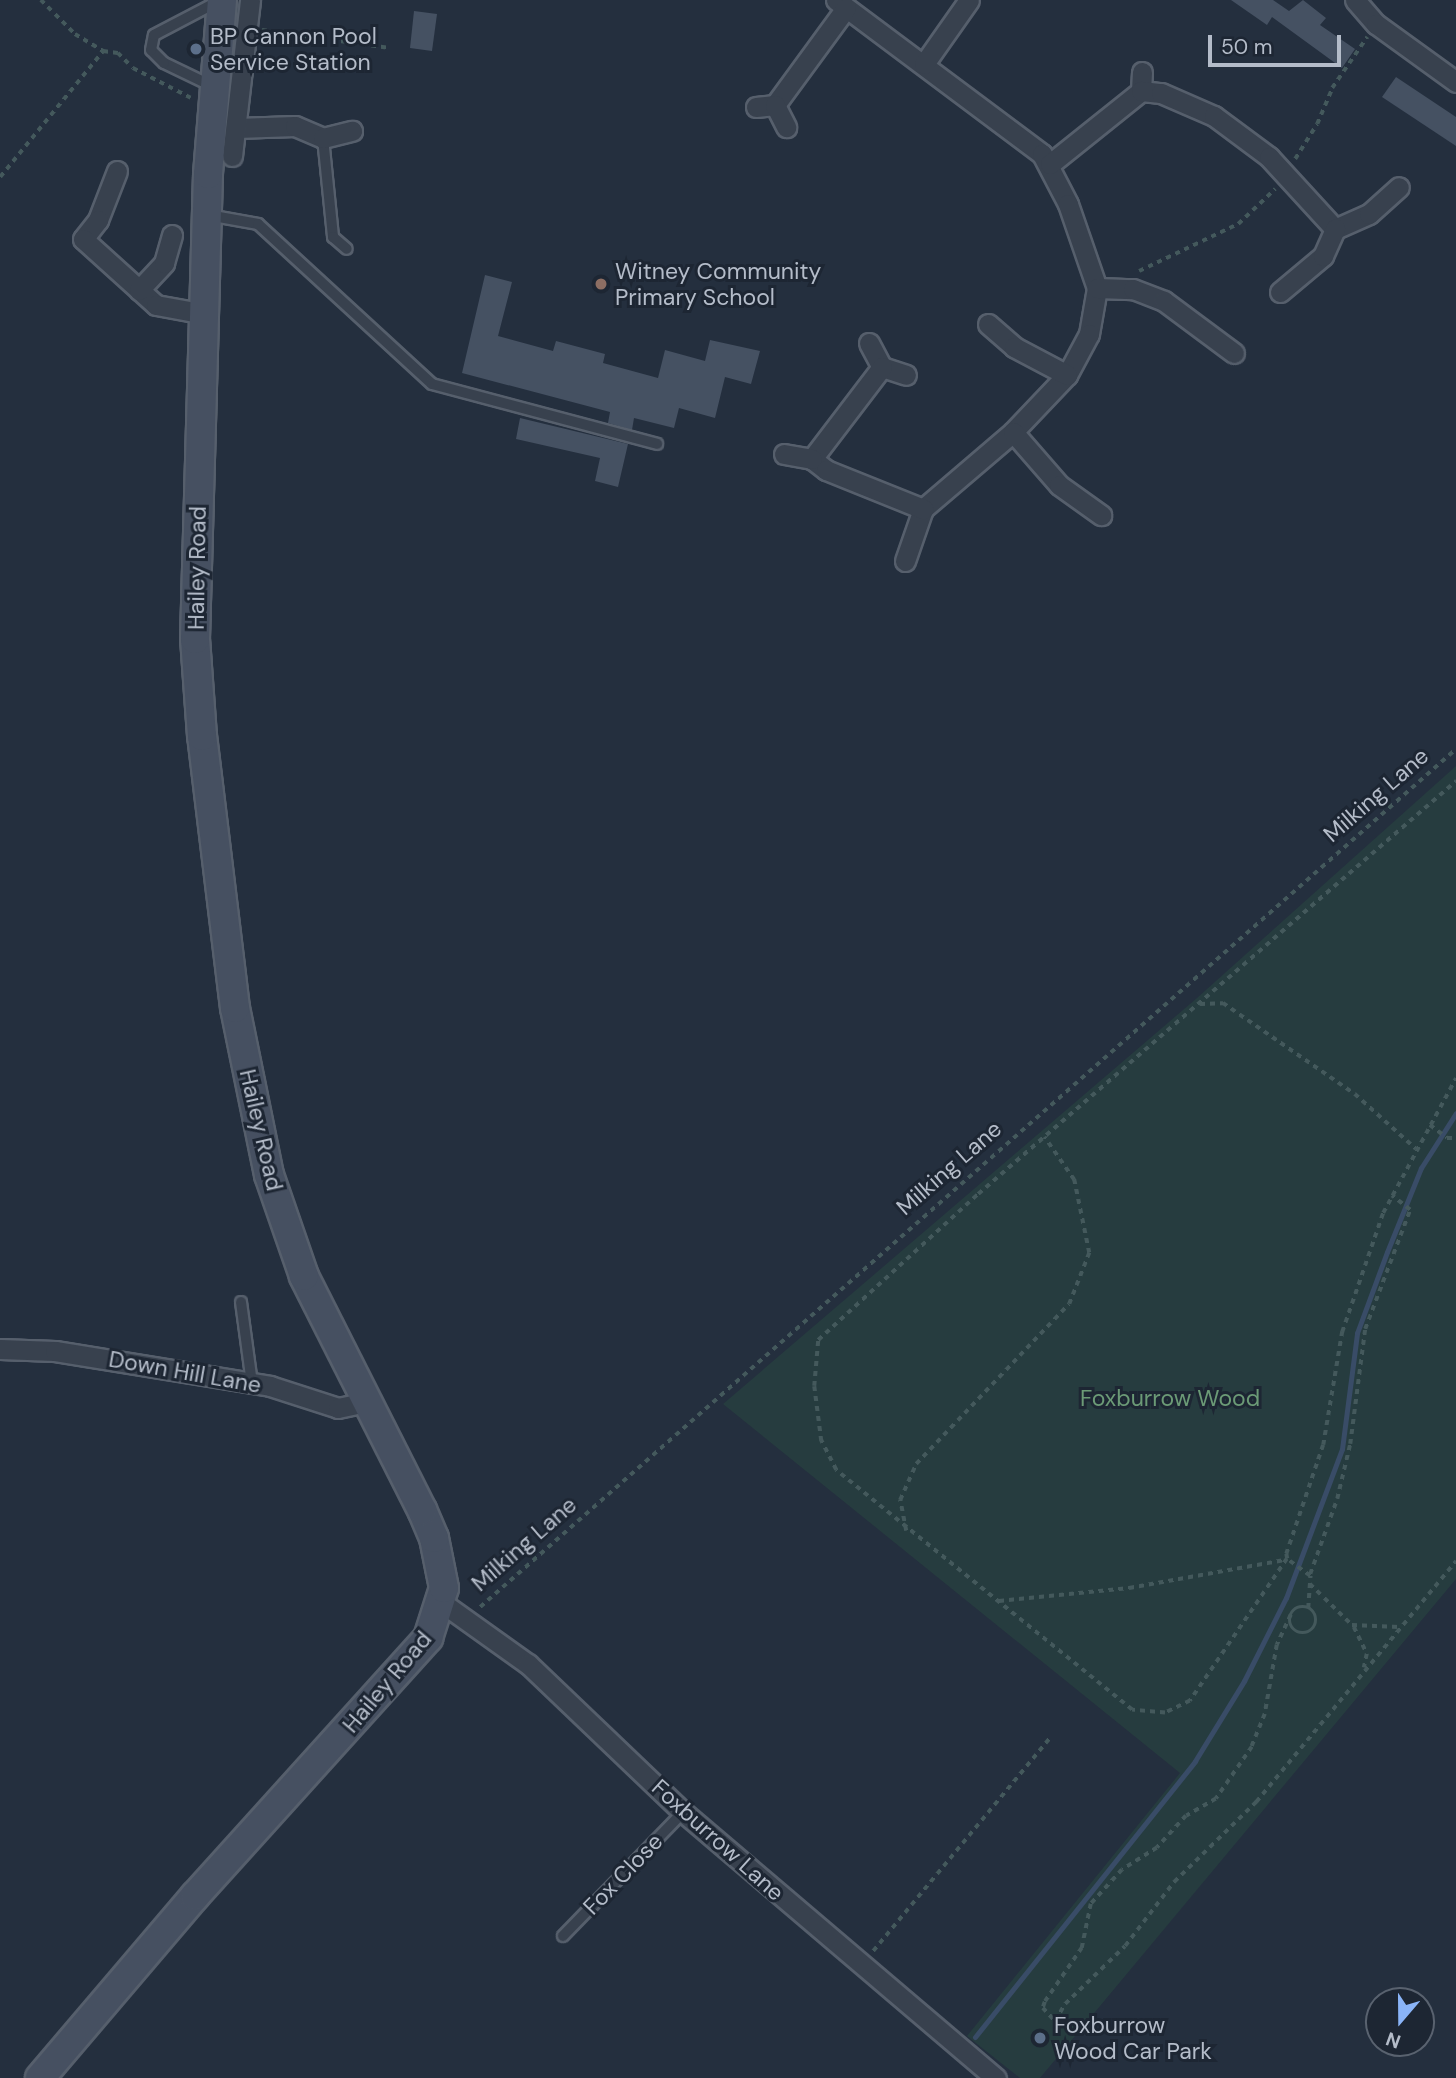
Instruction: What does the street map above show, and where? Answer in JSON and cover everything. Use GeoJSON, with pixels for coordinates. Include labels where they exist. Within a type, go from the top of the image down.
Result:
{"type":"FeatureCollection","features":[{"type":"Feature","properties":{"kind":"main road","name":"Hailey Road"},"geometry":{"type":"LineString","coordinates":[[40,2078],[195,1896],[428,1638],[441,1602],[443,1588],[434,1538],[304,1276],[269,1175],[235,1007],[202,736],[195,639],[207,215],[212,98],[222,0]]}},
{"type":"Feature","properties":{"kind":"street"},"geometry":{"type":"LineString","coordinates":[[232,156],[250,0]]}},
{"type":"Feature","properties":{"kind":"street"},"geometry":{"type":"LineString","coordinates":[[924,64],[969,0]]}},
{"type":"Feature","properties":{"kind":"street"},"geometry":{"type":"LineString","coordinates":[[1355,0],[1376,24],[1456,82]]}},
{"type":"Feature","properties":{"kind":"street"},"geometry":{"type":"LineString","coordinates":[[786,127],[765,106],[841,4],[924,64],[1050,164],[1097,288],[1089,334],[1067,375],[1013,432],[923,509],[905,561]]}},
{"type":"Feature","properties":{"kind":"street"},"geometry":{"type":"LineString","coordinates":[[1050,164],[1141,81],[1161,93],[1214,116],[1269,157],[1335,229]]}},
{"type":"Feature","properties":{"kind":"street"},"geometry":{"type":"LineString","coordinates":[[236,128],[295,126],[323,138],[352,131]]}},
{"type":"Feature","properties":{"kind":"street"},"geometry":{"type":"LineString","coordinates":[[117,171],[99,220],[83,240],[156,305],[206,314]]}},
{"type":"Feature","properties":{"kind":"street"},"geometry":{"type":"LineString","coordinates":[[1280,292],[1323,256],[1335,229],[1369,214],[1399,187]]}},
{"type":"Feature","properties":{"kind":"street"},"geometry":{"type":"LineString","coordinates":[[139,290],[164,262],[172,234]]}},
{"type":"Feature","properties":{"kind":"street"},"geometry":{"type":"LineString","coordinates":[[1097,288],[1132,289],[1164,302],[1234,354]]}},
{"type":"Feature","properties":{"kind":"street"},"geometry":{"type":"LineString","coordinates":[[988,324],[1014,347],[1067,375]]}},
{"type":"Feature","properties":{"kind":"street"},"geometry":{"type":"LineString","coordinates":[[869,343],[882,367],[906,375]]}},
{"type":"Feature","properties":{"kind":"street"},"geometry":{"type":"LineString","coordinates":[[812,459],[882,367]]}},
{"type":"Feature","properties":{"kind":"street"},"geometry":{"type":"LineString","coordinates":[[1013,432],[1059,485],[1101,515]]}},
{"type":"Feature","properties":{"kind":"street"},"geometry":{"type":"LineString","coordinates":[[785,454],[812,459],[826,470],[923,509]]}},
{"type":"Feature","properties":{"kind":"street","name":"Down Hill Lane"},"geometry":{"type":"LineString","coordinates":[[0,1349],[55,1351],[252,1383],[338,1408],[367,1402]]}},
{"type":"Feature","properties":{"kind":"street","name":"Foxburrow Lane"},"geometry":{"type":"LineString","coordinates":[[441,1602],[468,1618],[528,1664],[683,1812],[859,1965],[996,2078]]}},
{"type":"Feature","properties":{"kind":"lane"},"geometry":{"type":"LineString","coordinates":[[212,98],[164,63],[151,50],[154,35],[222,0]]}},
{"type":"Feature","properties":{"kind":"lane"},"geometry":{"type":"LineString","coordinates":[[323,138],[333,237],[347,249]]}},
{"type":"Feature","properties":{"kind":"lane"},"geometry":{"type":"LineString","coordinates":[[207,215],[258,224],[432,384],[657,444]]}},
{"type":"Feature","properties":{"kind":"lane"},"geometry":{"type":"LineString","coordinates":[[241,1302],[252,1383]]}},
{"type":"Feature","properties":{"kind":"lane","name":"Fox Close"},"geometry":{"type":"LineString","coordinates":[[564,1936],[683,1812]]}},
{"type":"Feature","properties":{"kind":"path"},"geometry":{"type":"LineString","coordinates":[[41,0],[75,34],[103,51],[118,53],[133,68],[212,98]]}},
{"type":"Feature","properties":{"kind":"path"},"geometry":{"type":"LineString","coordinates":[[246,28],[390,48]]}},
{"type":"Feature","properties":{"kind":"path"},"geometry":{"type":"LineString","coordinates":[[0,177],[103,51]]}},
{"type":"Feature","properties":{"kind":"path","name":"Milking Lane"},"geometry":{"type":"LineString","coordinates":[[468,1618],[1456,749]]}},
{"type":"Feature","properties":{"kind":"path"},"geometry":{"type":"LineString","coordinates":[[1456,781],[1044,1137],[818,1340],[814,1386],[821,1441],[836,1470],[906,1531],[999,1601],[1132,1710],[1166,1713],[1190,1701],[1252,1603],[1289,1561],[1323,1445],[1348,1308],[1392,1196],[1456,1078]]}},
{"type":"Feature","properties":{"kind":"path"},"geometry":{"type":"LineString","coordinates":[[1198,1004],[1223,1003],[1354,1094],[1417,1150]]}},
{"type":"Feature","properties":{"kind":"path"},"geometry":{"type":"LineString","coordinates":[[1430,1125],[1447,1138],[1456,1138]]}},
{"type":"Feature","properties":{"kind":"path"},"geometry":{"type":"LineString","coordinates":[[906,1531],[900,1500],[916,1464],[1069,1304],[1089,1253],[1074,1180],[1044,1137]]}},
{"type":"Feature","properties":{"kind":"path"},"geometry":{"type":"LineString","coordinates":[[1291,1615],[1294,1630],[1309,1632],[1316,1620],[1308,1608],[1310,1576],[1347,1455],[1365,1329],[1410,1210],[1392,1196]]}},
{"type":"Feature","properties":{"kind":"path"},"geometry":{"type":"LineString","coordinates":[[999,1601],[1129,1588],[1289,1561],[1303,1567],[1310,1576]]}},
{"type":"Feature","properties":{"kind":"path"},"geometry":{"type":"LineString","coordinates":[[1308,1608],[1299,1608],[1291,1615],[1278,1639],[1265,1714],[1252,1747],[1216,1800],[1186,1816],[1157,1848],[1122,1870],[1091,1903],[1082,1948],[1043,2008],[1055,2021],[1065,2004],[1125,1945],[1174,1882],[1256,1802],[1456,1561]]}},
{"type":"Feature","properties":{"kind":"path"},"geometry":{"type":"LineString","coordinates":[[1310,1584],[1352,1625],[1367,1654],[1364,1669]]}},
{"type":"Feature","properties":{"kind":"path"},"geometry":{"type":"LineString","coordinates":[[1352,1625],[1399,1627]]}},
{"type":"Feature","properties":{"kind":"path"},"geometry":{"type":"LineString","coordinates":[[859,1965],[1049,1739]]}},
{"type":"Feature","properties":{"kind":"green space","name":"Foxburrow Wood"},"geometry":{"type":"Polygon","coordinates":[[[1456,766],[1456,1579],[1040,2078],[1020,2078],[967,2036],[1180,1773],[723,1404],[1197,998],[1456,766]]]}},
{"type":"Feature","properties":{"kind":"building"},"geometry":{"type":"Polygon","coordinates":[[[1231,0],[1273,0],[1289,11],[1303,0],[1326,18],[1320,25],[1355,49],[1342,68],[1272,17],[1267,25],[1231,0]]]}},
{"type":"Feature","properties":{"kind":"building"},"geometry":{"type":"Polygon","coordinates":[[[414,11],[437,14],[432,51],[410,48],[414,11]]]}},
{"type":"Feature","properties":{"kind":"building"},"geometry":{"type":"Polygon","coordinates":[[[1396,77],[1456,117],[1456,146],[1382,97],[1396,77]]]}},
{"type":"Feature","properties":{"kind":"building"},"geometry":{"type":"Polygon","coordinates":[[[485,275],[512,282],[498,336],[553,351],[556,341],[605,354],[603,363],[658,378],[665,350],[705,361],[710,340],[760,351],[751,384],[725,377],[715,418],[679,408],[674,428],[634,418],[632,430],[608,423],[610,412],[462,373],[485,275]]]}},
{"type":"Feature","properties":{"kind":"building"},"geometry":{"type":"Polygon","coordinates":[[[520,418],[628,444],[618,487],[595,481],[600,458],[516,439],[520,418]]]}},
{"type":"Feature","properties":{"kind":"waterway"},"geometry":{"type":"LineString","coordinates":[[975,2037],[1195,1761],[1244,1681],[1286,1598],[1342,1449],[1357,1333],[1387,1252],[1421,1168],[1456,1113]]}},
{"type":"Feature","properties":{"kind":"place","name":"BP Cannon Pool Service Station"},"geometry":{"type":"Point","coordinates":[196,49]}},
{"type":"Feature","properties":{"kind":"place","name":"Witney Community Primary School"},"geometry":{"type":"Point","coordinates":[601,284]}},
{"type":"Feature","properties":{"kind":"place","name":"Foxburrow Wood Car Park"},"geometry":{"type":"Point","coordinates":[1040,2038]}}]}
